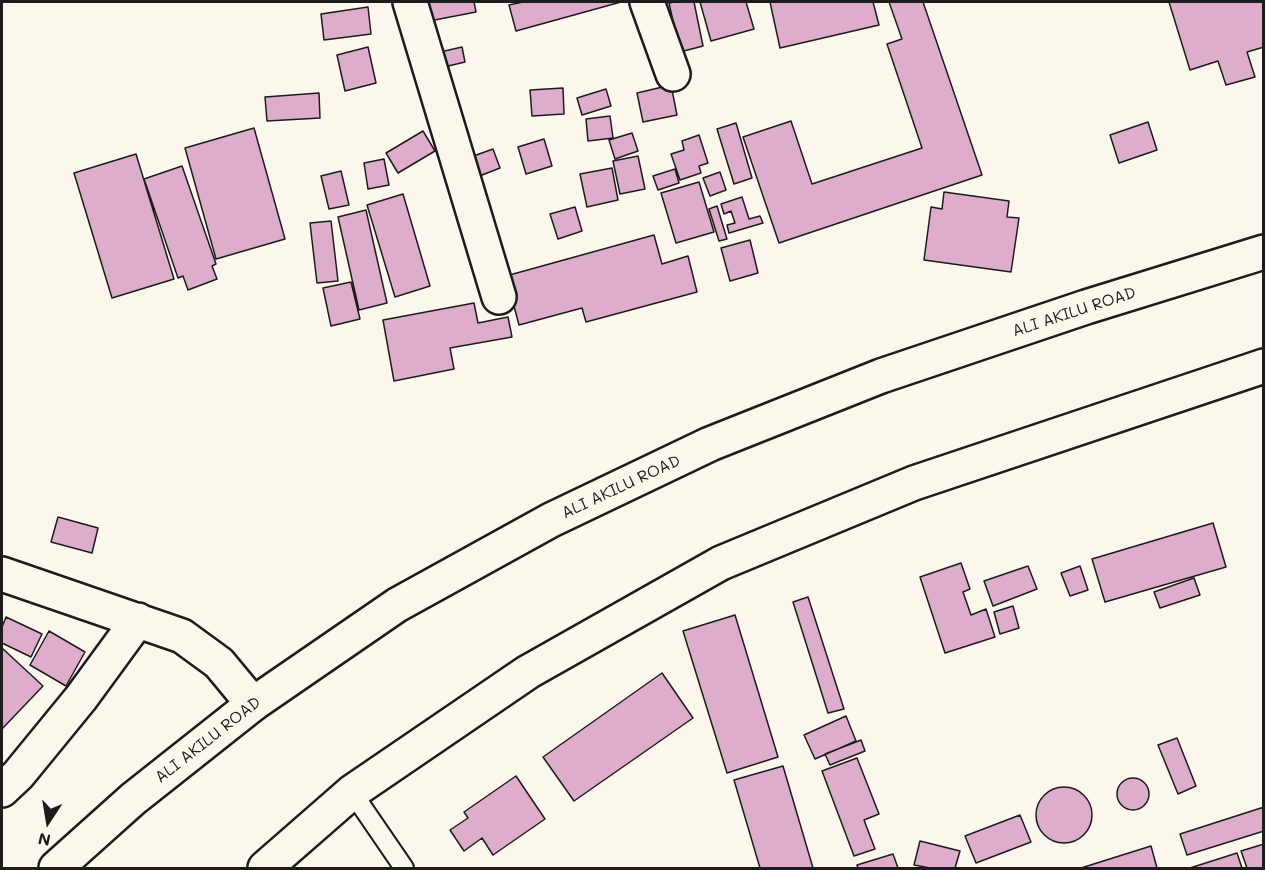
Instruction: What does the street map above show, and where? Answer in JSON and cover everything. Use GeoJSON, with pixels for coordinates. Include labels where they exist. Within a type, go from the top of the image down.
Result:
{"type":"FeatureCollection","features":[{"type":"Feature","properties":{"kind":"main road"},"geometry":{"type":"LineString","coordinates":[[410,2],[499,297]]}},
{"type":"Feature","properties":{"kind":"main road"},"geometry":{"type":"LineString","coordinates":[[647,2],[673,74]]}},
{"type":"Feature","properties":{"kind":"main road","name":"ALI AKILU ROAD"},"geometry":{"type":"LineString","coordinates":[[56,868],[133,799],[253,704],[397,605],[551,520],[710,444],[881,376],[1086,307],[1263,252]]}},
{"type":"Feature","properties":{"kind":"main road"},"geometry":{"type":"LineString","coordinates":[[265,868],[352,792],[528,672],[721,563],[914,483],[1263,366]]}},
{"type":"Feature","properties":{"kind":"main road"},"geometry":{"type":"LineString","coordinates":[[2,574],[182,636],[219,663],[253,704]]}},
{"type":"Feature","properties":{"kind":"main road"},"geometry":{"type":"LineString","coordinates":[[2,790],[18,775],[81,698],[138,620]]}},
{"type":"Feature","properties":{"kind":"lane"},"geometry":{"type":"LineString","coordinates":[[352,792],[405,868]]}},
{"type":"Feature","properties":{"kind":"building"},"geometry":{"type":"Polygon","coordinates":[[[415,2],[474,2],[476,12],[419,23],[415,2]]]}},
{"type":"Feature","properties":{"kind":"building"},"geometry":{"type":"Polygon","coordinates":[[[523,2],[621,2],[516,31],[509,5],[523,2]]]}},
{"type":"Feature","properties":{"kind":"building"},"geometry":{"type":"Polygon","coordinates":[[[694,2],[703,46],[680,52],[669,3],[694,2]]]}},
{"type":"Feature","properties":{"kind":"building"},"geometry":{"type":"Polygon","coordinates":[[[700,2],[746,2],[754,29],[711,41],[700,2]]]}},
{"type":"Feature","properties":{"kind":"building"},"geometry":{"type":"Polygon","coordinates":[[[770,2],[873,2],[879,25],[780,48],[770,2]]]}},
{"type":"Feature","properties":{"kind":"building"},"geometry":{"type":"Polygon","coordinates":[[[889,2],[923,2],[982,175],[779,243],[743,137],[791,121],[812,184],[922,148],[887,44],[902,39],[889,2]]]}},
{"type":"Feature","properties":{"kind":"building"},"geometry":{"type":"Polygon","coordinates":[[[1169,2],[1264,2],[1264,47],[1247,52],[1255,77],[1226,85],[1218,61],[1190,70],[1169,2]]]}},
{"type":"Feature","properties":{"kind":"building"},"geometry":{"type":"Polygon","coordinates":[[[368,7],[371,34],[324,40],[321,14],[368,7]]]}},
{"type":"Feature","properties":{"kind":"building"},"geometry":{"type":"Polygon","coordinates":[[[368,47],[376,83],[345,91],[337,55],[368,47]]]}},
{"type":"Feature","properties":{"kind":"building"},"geometry":{"type":"Polygon","coordinates":[[[462,47],[465,62],[440,68],[436,53],[462,47]]]}},
{"type":"Feature","properties":{"kind":"building"},"geometry":{"type":"Polygon","coordinates":[[[671,85],[677,115],[643,122],[637,93],[671,85]]]}},
{"type":"Feature","properties":{"kind":"building"},"geometry":{"type":"Polygon","coordinates":[[[563,88],[564,114],[532,116],[530,90],[563,88]]]}},
{"type":"Feature","properties":{"kind":"building"},"geometry":{"type":"Polygon","coordinates":[[[606,89],[611,106],[582,115],[577,98],[606,89]]]}},
{"type":"Feature","properties":{"kind":"building"},"geometry":{"type":"Polygon","coordinates":[[[319,93],[320,118],[267,121],[265,97],[319,93]]]}},
{"type":"Feature","properties":{"kind":"building"},"geometry":{"type":"Polygon","coordinates":[[[610,116],[613,138],[588,141],[586,119],[610,116]]]}},
{"type":"Feature","properties":{"kind":"building"},"geometry":{"type":"Polygon","coordinates":[[[1148,122],[1157,150],[1119,163],[1110,135],[1148,122]]]}},
{"type":"Feature","properties":{"kind":"building"},"geometry":{"type":"Polygon","coordinates":[[[736,123],[752,178],[734,184],[717,129],[736,123]]]}},
{"type":"Feature","properties":{"kind":"building"},"geometry":{"type":"Polygon","coordinates":[[[254,128],[285,239],[216,259],[185,148],[254,128]]]}},
{"type":"Feature","properties":{"kind":"building"},"geometry":{"type":"Polygon","coordinates":[[[423,131],[435,151],[398,173],[386,153],[423,131]]]}},
{"type":"Feature","properties":{"kind":"building"},"geometry":{"type":"Polygon","coordinates":[[[632,133],[638,151],[615,159],[609,140],[632,133]]]}},
{"type":"Feature","properties":{"kind":"building"},"geometry":{"type":"Polygon","coordinates":[[[699,135],[708,163],[699,166],[701,173],[680,180],[671,154],[684,150],[682,141],[699,135]]]}},
{"type":"Feature","properties":{"kind":"building"},"geometry":{"type":"Polygon","coordinates":[[[544,139],[552,166],[526,174],[518,147],[544,139]]]}},
{"type":"Feature","properties":{"kind":"building"},"geometry":{"type":"Polygon","coordinates":[[[493,149],[500,168],[472,179],[465,159],[493,149]]]}},
{"type":"Feature","properties":{"kind":"building"},"geometry":{"type":"Polygon","coordinates":[[[136,154],[174,279],[112,298],[74,173],[136,154]]]}},
{"type":"Feature","properties":{"kind":"building"},"geometry":{"type":"Polygon","coordinates":[[[638,156],[645,189],[620,194],[613,161],[638,156]]]}},
{"type":"Feature","properties":{"kind":"building"},"geometry":{"type":"Polygon","coordinates":[[[384,159],[389,185],[368,189],[364,163],[384,159]]]}},
{"type":"Feature","properties":{"kind":"building"},"geometry":{"type":"Polygon","coordinates":[[[182,166],[216,264],[212,266],[217,279],[188,290],[183,276],[178,278],[144,179],[182,166]]]}},
{"type":"Feature","properties":{"kind":"building"},"geometry":{"type":"Polygon","coordinates":[[[612,168],[618,200],[587,207],[580,174],[612,168]]]}},
{"type":"Feature","properties":{"kind":"building"},"geometry":{"type":"Polygon","coordinates":[[[675,169],[679,183],[658,190],[653,176],[675,169]]]}},
{"type":"Feature","properties":{"kind":"building"},"geometry":{"type":"Polygon","coordinates":[[[341,171],[349,205],[329,209],[321,176],[341,171]]]}},
{"type":"Feature","properties":{"kind":"building"},"geometry":{"type":"Polygon","coordinates":[[[720,172],[726,190],[710,196],[703,178],[720,172]]]}},
{"type":"Feature","properties":{"kind":"building"},"geometry":{"type":"Polygon","coordinates":[[[699,182],[714,232],[676,243],[661,193],[699,182]]]}},
{"type":"Feature","properties":{"kind":"building"},"geometry":{"type":"Polygon","coordinates":[[[944,192],[1009,201],[1007,217],[1019,218],[1011,272],[924,260],[931,207],[942,209],[944,192]]]}},
{"type":"Feature","properties":{"kind":"building"},"geometry":{"type":"Polygon","coordinates":[[[403,194],[430,286],[395,297],[367,205],[403,194]]]}},
{"type":"Feature","properties":{"kind":"building"},"geometry":{"type":"Polygon","coordinates":[[[742,197],[749,219],[760,216],[763,223],[729,233],[727,225],[735,223],[731,211],[724,214],[721,204],[742,197]]]}},
{"type":"Feature","properties":{"kind":"building"},"geometry":{"type":"Polygon","coordinates":[[[717,206],[727,239],[719,241],[709,209],[717,206]]]}},
{"type":"Feature","properties":{"kind":"building"},"geometry":{"type":"Polygon","coordinates":[[[575,207],[582,231],[558,239],[550,214],[575,207]]]}},
{"type":"Feature","properties":{"kind":"building"},"geometry":{"type":"Polygon","coordinates":[[[366,210],[387,303],[359,310],[338,217],[366,210]]]}},
{"type":"Feature","properties":{"kind":"building"},"geometry":{"type":"Polygon","coordinates":[[[331,221],[338,281],[317,283],[310,223],[331,221]]]}},
{"type":"Feature","properties":{"kind":"building"},"geometry":{"type":"Polygon","coordinates":[[[654,235],[662,264],[688,256],[697,292],[586,322],[582,308],[519,325],[506,276],[654,235]]]}},
{"type":"Feature","properties":{"kind":"building"},"geometry":{"type":"Polygon","coordinates":[[[750,240],[758,273],[730,281],[721,248],[750,240]]]}},
{"type":"Feature","properties":{"kind":"building"},"geometry":{"type":"Polygon","coordinates":[[[351,282],[360,319],[331,326],[323,288],[351,282]]]}},
{"type":"Feature","properties":{"kind":"building"},"geometry":{"type":"Polygon","coordinates":[[[474,303],[478,323],[508,317],[512,337],[450,348],[454,369],[394,381],[383,320],[474,303]]]}},
{"type":"Feature","properties":{"kind":"building"},"geometry":{"type":"Polygon","coordinates":[[[58,517],[98,528],[92,553],[51,542],[58,517]]]}},
{"type":"Feature","properties":{"kind":"building"},"geometry":{"type":"Polygon","coordinates":[[[1213,523],[1226,567],[1105,602],[1092,559],[1213,523]]]}},
{"type":"Feature","properties":{"kind":"building"},"geometry":{"type":"Polygon","coordinates":[[[961,563],[970,589],[963,592],[971,615],[986,609],[995,637],[945,653],[920,577],[961,563]]]}},
{"type":"Feature","properties":{"kind":"building"},"geometry":{"type":"Polygon","coordinates":[[[1028,566],[1037,589],[993,606],[984,581],[1028,566]]]}},
{"type":"Feature","properties":{"kind":"building"},"geometry":{"type":"Polygon","coordinates":[[[1080,566],[1088,590],[1070,596],[1061,573],[1080,566]]]}},
{"type":"Feature","properties":{"kind":"building"},"geometry":{"type":"Polygon","coordinates":[[[1194,578],[1200,595],[1160,608],[1154,592],[1194,578]]]}},
{"type":"Feature","properties":{"kind":"building"},"geometry":{"type":"Polygon","coordinates":[[[808,597],[844,709],[828,713],[793,602],[808,597]]]}},
{"type":"Feature","properties":{"kind":"building"},"geometry":{"type":"Polygon","coordinates":[[[1013,606],[1019,628],[1000,634],[994,612],[1013,606]]]}},
{"type":"Feature","properties":{"kind":"building"},"geometry":{"type":"Polygon","coordinates":[[[735,615],[778,757],[727,773],[683,631],[735,615]]]}},
{"type":"Feature","properties":{"kind":"building"},"geometry":{"type":"Polygon","coordinates":[[[6,617],[42,634],[31,657],[2,643],[2,627],[6,617]]]}},
{"type":"Feature","properties":{"kind":"building"},"geometry":{"type":"Polygon","coordinates":[[[49,631],[85,652],[66,686],[30,665],[49,631]]]}},
{"type":"Feature","properties":{"kind":"building"},"geometry":{"type":"Polygon","coordinates":[[[2,648],[43,686],[2,729],[2,648]]]}},
{"type":"Feature","properties":{"kind":"building"},"geometry":{"type":"Polygon","coordinates":[[[662,673],[693,718],[574,801],[543,757],[662,673]]]}},
{"type":"Feature","properties":{"kind":"building"},"geometry":{"type":"Polygon","coordinates":[[[846,716],[856,741],[815,759],[804,735],[846,716]]]}},
{"type":"Feature","properties":{"kind":"building"},"geometry":{"type":"Polygon","coordinates":[[[1177,738],[1196,786],[1178,794],[1158,745],[1177,738]]]}},
{"type":"Feature","properties":{"kind":"building"},"geometry":{"type":"Polygon","coordinates":[[[861,740],[865,751],[830,765],[825,754],[861,740]]]}},
{"type":"Feature","properties":{"kind":"building"},"geometry":{"type":"Polygon","coordinates":[[[857,758],[879,814],[864,820],[875,849],[854,856],[822,771],[857,758]]]}},
{"type":"Feature","properties":{"kind":"building"},"geometry":{"type":"Polygon","coordinates":[[[783,766],[813,868],[760,868],[734,780],[783,766]]]}},
{"type":"Feature","properties":{"kind":"building"},"geometry":{"type":"Polygon","coordinates":[[[516,776],[545,819],[493,855],[482,838],[464,851],[450,830],[468,818],[464,812],[516,776]]]}},
{"type":"Feature","properties":{"kind":"building"},"geometry":{"type":"Polygon","coordinates":[[[1133,778],[1144,783],[1149,794],[1144,805],[1133,810],[1122,805],[1117,794],[1122,783],[1133,778]]]}},
{"type":"Feature","properties":{"kind":"building"},"geometry":{"type":"Polygon","coordinates":[[[1064,787],[1079,792],[1087,800],[1092,815],[1087,830],[1079,838],[1064,843],[1049,838],[1041,830],[1036,815],[1041,800],[1049,792],[1064,787]]]}},
{"type":"Feature","properties":{"kind":"building"},"geometry":{"type":"Polygon","coordinates":[[[1264,807],[1264,831],[1187,855],[1180,834],[1264,807]]]}},
{"type":"Feature","properties":{"kind":"building"},"geometry":{"type":"Polygon","coordinates":[[[1020,815],[1031,842],[976,863],[965,836],[1020,815]]]}},
{"type":"Feature","properties":{"kind":"building"},"geometry":{"type":"Polygon","coordinates":[[[920,841],[960,851],[955,868],[930,868],[914,865],[920,841]]]}},
{"type":"Feature","properties":{"kind":"building"},"geometry":{"type":"Polygon","coordinates":[[[1264,844],[1264,868],[1247,868],[1241,851],[1264,844]]]}},
{"type":"Feature","properties":{"kind":"building"},"geometry":{"type":"Polygon","coordinates":[[[1151,846],[1157,868],[1081,868],[1151,846]]]}},
{"type":"Feature","properties":{"kind":"building"},"geometry":{"type":"Polygon","coordinates":[[[1237,853],[1242,868],[1190,868],[1237,853]]]}},
{"type":"Feature","properties":{"kind":"building"},"geometry":{"type":"Polygon","coordinates":[[[893,854],[898,868],[858,868],[857,865],[893,854]]]}}]}
